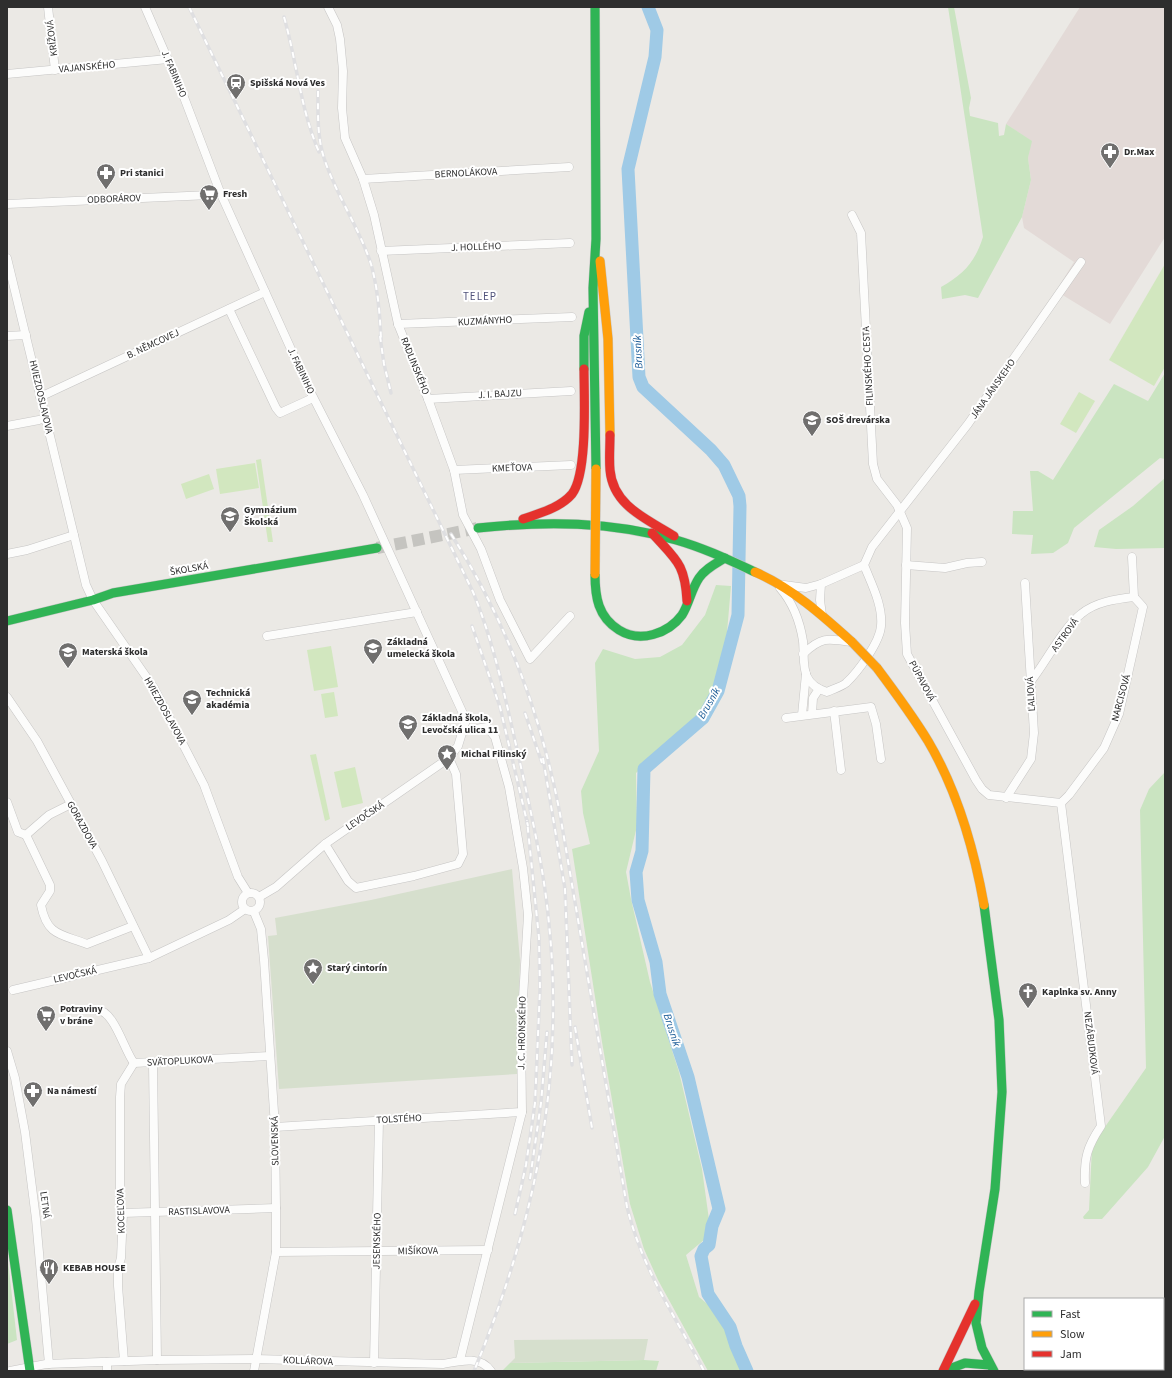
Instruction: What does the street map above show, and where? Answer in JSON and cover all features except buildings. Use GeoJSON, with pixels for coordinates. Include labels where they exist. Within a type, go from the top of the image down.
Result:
{"type":"FeatureCollection","features":[{"type":"Feature","properties":{"kind":"main road"},"geometry":{"type":"LineString","coordinates":[[595,7],[595,595],[601,613],[608,622],[622,632],[637,636],[658,633],[677,621],[703,573],[727,558]]}},
{"type":"Feature","properties":{"kind":"main road"},"geometry":{"type":"LineString","coordinates":[[596,239],[603,279],[608,348],[610,470],[612,484],[622,501],[630,509],[681,541]]}},
{"type":"Feature","properties":{"kind":"main road"},"geometry":{"type":"LineString","coordinates":[[508,524],[546,510],[567,498],[578,484],[581,459],[584,334],[594,288]]}},
{"type":"Feature","properties":{"kind":"main road"},"geometry":{"type":"LineString","coordinates":[[478,528],[508,524],[564,521],[605,524],[652,533],[681,541],[727,558],[781,585],[822,615],[852,642],[877,668],[907,706],[924,732],[941,764],[958,804],[977,868],[991,948],[998,1011],[1002,1105],[992,1215],[978,1297],[976,1324],[983,1352],[990,1369]]}},
{"type":"Feature","properties":{"kind":"main road"},"geometry":{"type":"LineString","coordinates":[[652,533],[681,565],[686,583],[687,602]]}},
{"type":"Feature","properties":{"kind":"main road","name":"ŠKOLSKÁ"},"geometry":{"type":"LineString","coordinates":[[7,621],[92,600],[113,593],[377,548]]}},
{"type":"Feature","properties":{"kind":"main road"},"geometry":{"type":"LineString","coordinates":[[7,1210],[29,1370]]}},
{"type":"Feature","properties":{"kind":"main road"},"geometry":{"type":"LineString","coordinates":[[943,1371],[978,1297]]}},
{"type":"Feature","properties":{"kind":"main road"},"geometry":{"type":"LineString","coordinates":[[943,1371],[965,1363],[990,1369]]}},
{"type":"Feature","properties":{"kind":"street","name":"KRÍŽOVÁ"},"geometry":{"type":"LineString","coordinates":[[48,7],[56,70]]}},
{"type":"Feature","properties":{"kind":"street","name":"J. FABINIHO"},"geometry":{"type":"LineString","coordinates":[[145,7],[168,59],[220,192],[265,292],[313,398],[363,495],[466,720],[464,731]]}},
{"type":"Feature","properties":{"kind":"street","name":"RADLINSKÉHO"},"geometry":{"type":"LineString","coordinates":[[328,7],[337,26],[340,39],[344,71],[342,108],[345,138],[363,179],[374,215],[398,324],[454,470],[463,515],[481,549],[500,600],[530,659],[570,616]]}},
{"type":"Feature","properties":{"kind":"street","name":"VAJANSKÉHO"},"geometry":{"type":"LineString","coordinates":[[7,74],[168,59]]}},
{"type":"Feature","properties":{"kind":"street","name":"BERNOLÁKOVA"},"geometry":{"type":"LineString","coordinates":[[363,179],[569,167]]}},
{"type":"Feature","properties":{"kind":"street","name":"ODBORÁROV"},"geometry":{"type":"LineString","coordinates":[[7,204],[210,195],[220,192]]}},
{"type":"Feature","properties":{"kind":"street","name":"FILINSKÉHO CESTA"},"geometry":{"type":"LineString","coordinates":[[852,215],[861,233],[872,464],[878,479],[898,504],[900,511]]}},
{"type":"Feature","properties":{"kind":"street","name":"J. HOLLÉHO"},"geometry":{"type":"LineString","coordinates":[[381,251],[570,242]]}},
{"type":"Feature","properties":{"kind":"street","name":"HVIEZDOSLAVOVA"},"geometry":{"type":"LineString","coordinates":[[7,258],[86,585],[92,600],[154,688],[204,785],[238,877],[248,893]]}},
{"type":"Feature","properties":{"kind":"street","name":"JÁNA JÁNSKEHO"},"geometry":{"type":"LineString","coordinates":[[864,565],[872,547],[981,406],[1081,262]]}},
{"type":"Feature","properties":{"kind":"street","name":"B. NĚMCOVEJ"},"geometry":{"type":"LineString","coordinates":[[40,397],[265,292]]}},
{"type":"Feature","properties":{"kind":"street"},"geometry":{"type":"LineString","coordinates":[[229,309],[280,414],[313,398]]}},
{"type":"Feature","properties":{"kind":"street","name":"KUZMÁNYHO"},"geometry":{"type":"LineString","coordinates":[[398,324],[572,317]]}},
{"type":"Feature","properties":{"kind":"street"},"geometry":{"type":"LineString","coordinates":[[7,336],[26,335]]}},
{"type":"Feature","properties":{"kind":"street","name":"J. I. BAJZU"},"geometry":{"type":"LineString","coordinates":[[428,399],[571,391]]}},
{"type":"Feature","properties":{"kind":"street"},"geometry":{"type":"LineString","coordinates":[[7,426],[38,420]]}},
{"type":"Feature","properties":{"kind":"street","name":"KMEŤOVA"},"geometry":{"type":"LineString","coordinates":[[454,470],[571,466]]}},
{"type":"Feature","properties":{"kind":"street","name":"PÚPAVOVÁ"},"geometry":{"type":"LineString","coordinates":[[900,511],[907,528],[904,623],[908,654],[979,784],[989,795],[1006,798]]}},
{"type":"Feature","properties":{"kind":"street"},"geometry":{"type":"LineString","coordinates":[[7,554],[27,550],[74,535]]}},
{"type":"Feature","properties":{"kind":"street"},"geometry":{"type":"LineString","coordinates":[[1132,557],[1134,598]]}},
{"type":"Feature","properties":{"kind":"street"},"geometry":{"type":"LineString","coordinates":[[906,565],[944,568],[982,562]]}},
{"type":"Feature","properties":{"kind":"street"},"geometry":{"type":"LineString","coordinates":[[781,585],[806,588],[821,584],[864,565],[880,612],[882,627],[878,639],[859,669],[845,684],[827,692],[816,688],[806,674]]}},
{"type":"Feature","properties":{"kind":"street"},"geometry":{"type":"LineString","coordinates":[[772,580],[785,594],[797,616],[803,642],[806,674],[802,715]]}},
{"type":"Feature","properties":{"kind":"street","name":"ĽALIOVÁ"},"geometry":{"type":"LineString","coordinates":[[1006,798],[1032,758],[1034,732],[1025,582]]}},
{"type":"Feature","properties":{"kind":"street"},"geometry":{"type":"LineString","coordinates":[[821,584],[820,600],[822,615]]}},
{"type":"Feature","properties":{"kind":"street","name":"ASTROVÁ"},"geometry":{"type":"LineString","coordinates":[[1030,681],[1081,613],[1115,599],[1134,598]]}},
{"type":"Feature","properties":{"kind":"street","name":"NARCISOVÁ"},"geometry":{"type":"LineString","coordinates":[[1060,803],[1069,795],[1104,748],[1119,714],[1143,607],[1134,598]]}},
{"type":"Feature","properties":{"kind":"street"},"geometry":{"type":"LineString","coordinates":[[267,636],[417,612]]}},
{"type":"Feature","properties":{"kind":"street"},"geometry":{"type":"LineString","coordinates":[[803,654],[812,645],[827,638],[852,642]]}},
{"type":"Feature","properties":{"kind":"street"},"geometry":{"type":"LineString","coordinates":[[812,714],[813,698],[819,689]]}},
{"type":"Feature","properties":{"kind":"street","name":"GORAZDOVA"},"geometry":{"type":"LineString","coordinates":[[7,697],[37,741],[102,861],[149,958]]}},
{"type":"Feature","properties":{"kind":"street"},"geometry":{"type":"LineString","coordinates":[[786,718],[871,707],[876,724],[881,759]]}},
{"type":"Feature","properties":{"kind":"street"},"geometry":{"type":"LineString","coordinates":[[834,711],[841,770]]}},
{"type":"Feature","properties":{"kind":"street","name":"J. C. HRONSKÉHO"},"geometry":{"type":"LineString","coordinates":[[460,1360],[522,1112],[521,1031],[528,915],[523,868],[509,787],[495,737],[487,727],[464,731]]}},
{"type":"Feature","properties":{"kind":"street","name":"LEVOČSKÁ"},"geometry":{"type":"LineString","coordinates":[[259,897],[276,887],[325,844],[449,758],[458,746],[464,731]]}},
{"type":"Feature","properties":{"kind":"street"},"geometry":{"type":"LineString","coordinates":[[325,844],[348,880],[356,888],[414,876],[458,864],[463,854],[456,774],[449,758]]}},
{"type":"Feature","properties":{"kind":"street"},"geometry":{"type":"LineString","coordinates":[[1006,798],[1060,803]]}},
{"type":"Feature","properties":{"kind":"street"},"geometry":{"type":"LineString","coordinates":[[7,802],[18,832],[26,835],[50,886],[50,891],[41,905],[44,920],[51,930],[87,944],[133,926]]}},
{"type":"Feature","properties":{"kind":"street","name":"NEZÁBUDKOVÁ"},"geometry":{"type":"LineString","coordinates":[[1060,803],[1101,1126],[1086,1152],[1084,1169],[1085,1183]]}},
{"type":"Feature","properties":{"kind":"street"},"geometry":{"type":"LineString","coordinates":[[26,835],[50,815],[71,804]]}},
{"type":"Feature","properties":{"kind":"street"},"geometry":{"type":"LineString","coordinates":[[248,893],[254,893],[259,897],[260,906],[254,912],[244,909],[242,900],[248,893]]}},
{"type":"Feature","properties":{"kind":"street","name":"LEVOČSKÁ"},"geometry":{"type":"LineString","coordinates":[[13,990],[149,958],[229,920],[244,909]]}},
{"type":"Feature","properties":{"kind":"street","name":"SLOVENSKÁ"},"geometry":{"type":"LineString","coordinates":[[254,912],[261,929],[275,1127],[276,1208],[276,1252],[254,1371]]}},
{"type":"Feature","properties":{"kind":"street","name":"SVÄTOPLUKOVA"},"geometry":{"type":"LineString","coordinates":[[97,1010],[102,1010],[110,1016],[134,1063],[270,1056]]}},
{"type":"Feature","properties":{"kind":"street","name":"LETNÁ"},"geometry":{"type":"LineString","coordinates":[[7,1051],[15,1078],[25,1132],[36,1219],[49,1364]]}},
{"type":"Feature","properties":{"kind":"street","name":"KOCEĽOVA"},"geometry":{"type":"LineString","coordinates":[[124,1361],[118,1286],[118,1268],[121,1258],[123,1214],[120,1208],[120,1097],[121,1084],[134,1063]]}},
{"type":"Feature","properties":{"kind":"street"},"geometry":{"type":"LineString","coordinates":[[153,1063],[157,1360]]}},
{"type":"Feature","properties":{"kind":"street","name":"TOLSTÉHO"},"geometry":{"type":"LineString","coordinates":[[275,1127],[522,1112]]}},
{"type":"Feature","properties":{"kind":"street","name":"JESENSKÉHO"},"geometry":{"type":"LineString","coordinates":[[374,1363],[379,1120]]}},
{"type":"Feature","properties":{"kind":"street","name":"RASTISLAVOVA"},"geometry":{"type":"LineString","coordinates":[[123,1214],[276,1208]]}},
{"type":"Feature","properties":{"kind":"street","name":"MIŠÍKOVA"},"geometry":{"type":"LineString","coordinates":[[276,1252],[488,1250]]}},
{"type":"Feature","properties":{"kind":"street","name":"KOLLÁROVA"},"geometry":{"type":"LineString","coordinates":[[10,1371],[29,1370],[49,1364],[157,1360],[255,1359],[374,1363],[444,1368],[460,1360],[474,1361],[490,1370]]}},
{"type":"Feature","properties":{"kind":"street"},"geometry":{"type":"LineString","coordinates":[[107,1362],[107,1371]]}},
{"type":"Feature","properties":{"kind":"shaded area"},"geometry":{"type":"Polygon","coordinates":[[[1080,7],[1165,7],[1165,237],[1110,324],[1056,291],[1074,262],[1024,228],[1022,217],[1031,180],[1028,158],[1031,141],[1006,124],[1080,7]]]}},
{"type":"Feature","properties":{"kind":"green space"},"geometry":{"type":"Polygon","coordinates":[[[948,7],[954,7],[971,98],[969,108],[970,116],[998,123],[999,136],[1004,135],[1006,124],[1032,141],[1028,158],[1031,180],[1022,217],[978,298],[965,295],[942,299],[941,287],[956,277],[968,266],[976,254],[983,237],[948,7]]]}},
{"type":"Feature","properties":{"kind":"green space"},"geometry":{"type":"Polygon","coordinates":[[[1165,264],[1165,367],[1154,386],[1109,360],[1165,264]]]}},
{"type":"Feature","properties":{"kind":"green space"},"geometry":{"type":"Polygon","coordinates":[[[1165,373],[1165,459],[1160,458],[1074,528],[1068,543],[1053,553],[1031,554],[1033,535],[1012,534],[1013,511],[1033,511],[1030,471],[1038,471],[1053,480],[1114,384],[1148,401],[1165,373]]]}},
{"type":"Feature","properties":{"kind":"green space"},"geometry":{"type":"Polygon","coordinates":[[[1079,392],[1095,401],[1076,433],[1060,424],[1079,392]]]}},
{"type":"Feature","properties":{"kind":"green space"},"geometry":{"type":"Polygon","coordinates":[[[261,459],[273,542],[268,542],[256,460],[261,459]]]}},
{"type":"Feature","properties":{"kind":"green space"},"geometry":{"type":"Polygon","coordinates":[[[255,463],[259,488],[220,494],[216,469],[255,463]]]}},
{"type":"Feature","properties":{"kind":"green space"},"geometry":{"type":"Polygon","coordinates":[[[209,474],[214,489],[186,499],[181,484],[209,474]]]}},
{"type":"Feature","properties":{"kind":"green space"},"geometry":{"type":"Polygon","coordinates":[[[1165,478],[1165,548],[1116,549],[1094,547],[1099,530],[1133,506],[1165,478]]]}},
{"type":"Feature","properties":{"kind":"green space"},"geometry":{"type":"Polygon","coordinates":[[[716,585],[731,586],[726,644],[707,710],[636,773],[637,826],[626,872],[650,982],[679,1072],[702,1169],[711,1234],[686,1255],[699,1297],[723,1317],[735,1336],[747,1371],[708,1371],[658,1280],[644,1249],[630,1204],[602,1042],[572,849],[590,844],[583,813],[581,791],[599,751],[595,663],[603,649],[635,659],[660,657],[682,645],[705,615],[716,585]]]}},
{"type":"Feature","properties":{"kind":"green space"},"geometry":{"type":"Polygon","coordinates":[[[331,646],[338,687],[314,691],[307,650],[331,646]]]}},
{"type":"Feature","properties":{"kind":"green space"},"geometry":{"type":"Polygon","coordinates":[[[334,692],[338,716],[325,718],[321,694],[334,692]]]}},
{"type":"Feature","properties":{"kind":"green space"},"geometry":{"type":"Polygon","coordinates":[[[316,754],[330,819],[325,821],[310,755],[316,754]]]}},
{"type":"Feature","properties":{"kind":"green space"},"geometry":{"type":"Polygon","coordinates":[[[355,767],[363,803],[342,808],[334,772],[355,767]]]}},
{"type":"Feature","properties":{"kind":"green space"},"geometry":{"type":"Polygon","coordinates":[[[1165,772],[1165,1136],[1148,1167],[1102,1219],[1084,1219],[1083,1217],[1089,1210],[1092,1147],[1146,1068],[1140,810],[1149,789],[1165,772]]]}},
{"type":"Feature","properties":{"kind":"green space"},"geometry":{"type":"Polygon","coordinates":[[[512,869],[520,960],[517,1074],[279,1089],[268,936],[277,935],[275,918],[371,900],[512,869]]]}},
{"type":"Feature","properties":{"kind":"green space"},"geometry":{"type":"Polygon","coordinates":[[[7,1252],[17,1340],[7,1344],[7,1252]]]}},
{"type":"Feature","properties":{"kind":"green space"},"geometry":{"type":"Polygon","coordinates":[[[648,1339],[644,1360],[510,1363],[515,1358],[514,1340],[648,1339]]]}},
{"type":"Feature","properties":{"kind":"green space"},"geometry":{"type":"Polygon","coordinates":[[[644,1360],[659,1361],[656,1371],[502,1371],[510,1363],[644,1360]]]}},
{"type":"Feature","properties":{"kind":"waterway","name":"Brusník"},"geometry":{"type":"LineString","coordinates":[[648,7],[657,30],[655,57],[628,169],[639,377],[643,387],[711,450],[724,465],[739,496],[740,506],[738,615],[718,691],[703,718],[644,769],[642,851],[636,872],[638,900],[656,962],[660,994],[688,1077],[719,1209],[712,1226],[709,1245],[704,1249],[701,1256],[708,1294],[730,1327],[736,1346],[747,1371]]}},
{"type":"Feature","properties":{"kind":"tunnel"},"geometry":{"type":"LineString","coordinates":[[377,548],[478,528]]}},
{"type":"Feature","properties":{"kind":"railway"},"geometry":{"type":"LineString","coordinates":[[189,7],[473,592],[494,653],[532,820],[547,903],[553,982],[552,1039],[548,1096],[540,1152],[528,1207],[513,1262],[495,1317],[474,1371]]}},
{"type":"Feature","properties":{"kind":"railway"},"geometry":{"type":"LineString","coordinates":[[284,17],[307,119],[319,152]]}},
{"type":"Feature","properties":{"kind":"railway"},"geometry":{"type":"LineString","coordinates":[[318,91],[318,125],[324,158],[371,264],[378,302],[381,340]]}},
{"type":"Feature","properties":{"kind":"railway"},"geometry":{"type":"LineString","coordinates":[[380,336],[384,364],[391,393]]}},
{"type":"Feature","properties":{"kind":"railway"},"geometry":{"type":"LineString","coordinates":[[451,534],[489,600],[505,634],[532,704],[543,740],[560,814],[627,1207],[650,1272],[704,1371]]}},
{"type":"Feature","properties":{"kind":"railway"},"geometry":{"type":"LineString","coordinates":[[472,626],[500,707],[528,826]]}},
{"type":"Feature","properties":{"kind":"railway"},"geometry":{"type":"LineString","coordinates":[[525,713],[542,763]]}},
{"type":"Feature","properties":{"kind":"railway"},"geometry":{"type":"LineString","coordinates":[[543,758],[565,889],[572,1065]]}},
{"type":"Feature","properties":{"kind":"railway"},"geometry":{"type":"LineString","coordinates":[[515,1214],[526,1165],[535,1103],[540,989],[539,938],[527,820]]}},
{"type":"Feature","properties":{"kind":"railway"},"geometry":{"type":"LineString","coordinates":[[575,1027],[592,1128]]}},
{"type":"Feature","properties":{"kind":"railway"},"geometry":{"type":"LineString","coordinates":[[530,1179],[541,1103],[547,1032]]}},
{"type":"Feature","properties":{"kind":"traffic: fast"},"geometry":{"type":"LineString","coordinates":[[595,7],[596,239],[593,288],[596,469]]}},
{"type":"Feature","properties":{"kind":"traffic: fast"},"geometry":{"type":"LineString","coordinates":[[584,369],[584,336],[589,312]]}},
{"type":"Feature","properties":{"kind":"traffic: fast"},"geometry":{"type":"LineString","coordinates":[[478,528],[528,524],[578,524],[627,529],[686,543],[716,554],[755,572]]}},
{"type":"Feature","properties":{"kind":"traffic: fast"},"geometry":{"type":"LineString","coordinates":[[7,621],[93,600],[113,593],[377,548]]}},
{"type":"Feature","properties":{"kind":"traffic: fast"},"geometry":{"type":"LineString","coordinates":[[595,574],[597,598],[599,606],[606,619],[612,625],[627,634],[644,636],[661,632],[676,622],[682,615],[701,575],[710,567],[725,558]]}},
{"type":"Feature","properties":{"kind":"traffic: fast"},"geometry":{"type":"LineString","coordinates":[[984,905],[999,1020],[1002,1092],[995,1189],[979,1292],[976,1323],[982,1348],[994,1371]]}},
{"type":"Feature","properties":{"kind":"traffic: fast"},"geometry":{"type":"LineString","coordinates":[[7,1210],[30,1371]]}},
{"type":"Feature","properties":{"kind":"traffic: fast"},"geometry":{"type":"LineString","coordinates":[[944,1371],[965,1363],[989,1365]]}},
{"type":"Feature","properties":{"kind":"traffic: slow"},"geometry":{"type":"LineString","coordinates":[[600,261],[608,339],[610,435]]}},
{"type":"Feature","properties":{"kind":"traffic: slow"},"geometry":{"type":"LineString","coordinates":[[595,574],[596,469]]}},
{"type":"Feature","properties":{"kind":"traffic: slow"},"geometry":{"type":"LineString","coordinates":[[755,572],[769,578],[794,594],[818,612],[852,642]]}},
{"type":"Feature","properties":{"kind":"traffic: slow"},"geometry":{"type":"LineString","coordinates":[[852,642],[877,668]]}},
{"type":"Feature","properties":{"kind":"traffic: slow"},"geometry":{"type":"LineString","coordinates":[[877,668],[922,731],[948,779],[970,841],[984,905]]}},
{"type":"Feature","properties":{"kind":"traffic: jam"},"geometry":{"type":"LineString","coordinates":[[523,519],[549,510],[562,503],[572,494],[577,484],[583,452],[584,369]]}},
{"type":"Feature","properties":{"kind":"traffic: jam"},"geometry":{"type":"LineString","coordinates":[[610,435],[610,470],[617,493],[633,510],[674,536]]}},
{"type":"Feature","properties":{"kind":"traffic: jam"},"geometry":{"type":"LineString","coordinates":[[652,533],[678,563],[684,578],[687,601]]}},
{"type":"Feature","properties":{"kind":"traffic: jam"},"geometry":{"type":"LineString","coordinates":[[943,1371],[975,1304]]}},
{"type":"Feature","properties":{"kind":"place","name":"Spišská Nová Ves"},"geometry":{"type":"Point","coordinates":[236,100]}},
{"type":"Feature","properties":{"kind":"place","name":"Dr.Max"},"geometry":{"type":"Point","coordinates":[1110,169]}},
{"type":"Feature","properties":{"kind":"place","name":"Pri stanici"},"geometry":{"type":"Point","coordinates":[106,190]}},
{"type":"Feature","properties":{"kind":"place","name":"Fresh"},"geometry":{"type":"Point","coordinates":[209,211]}},
{"type":"Feature","properties":{"kind":"place","name":"SOŠ drevárska"},"geometry":{"type":"Point","coordinates":[812,437]}},
{"type":"Feature","properties":{"kind":"place","name":"Gymnázium Školská"},"geometry":{"type":"Point","coordinates":[230,533]}},
{"type":"Feature","properties":{"kind":"place","name":"Základná umelecká škola"},"geometry":{"type":"Point","coordinates":[373,665]}},
{"type":"Feature","properties":{"kind":"place","name":"Materská škola"},"geometry":{"type":"Point","coordinates":[68,669]}},
{"type":"Feature","properties":{"kind":"place","name":"Technická akadémia"},"geometry":{"type":"Point","coordinates":[192,716]}},
{"type":"Feature","properties":{"kind":"place","name":"Základná škola, Levočská ulica 11"},"geometry":{"type":"Point","coordinates":[408,741]}},
{"type":"Feature","properties":{"kind":"place","name":"Michal Filinský"},"geometry":{"type":"Point","coordinates":[447,771]}},
{"type":"Feature","properties":{"kind":"place","name":"Starý cintorín"},"geometry":{"type":"Point","coordinates":[313,985]}},
{"type":"Feature","properties":{"kind":"place","name":"Kaplnka sv. Anny"},"geometry":{"type":"Point","coordinates":[1028,1009]}},
{"type":"Feature","properties":{"kind":"place","name":"Potraviny v bráne"},"geometry":{"type":"Point","coordinates":[46,1032]}},
{"type":"Feature","properties":{"kind":"place","name":"Na námestí"},"geometry":{"type":"Point","coordinates":[33,1108]}},
{"type":"Feature","properties":{"kind":"place","name":"KEBAB HOUSE"},"geometry":{"type":"Point","coordinates":[49,1285]}},
{"type":"Feature","properties":{"kind":"district","name":"TELEP"},"geometry":{"type":"Point","coordinates":[480,296]}}]}
